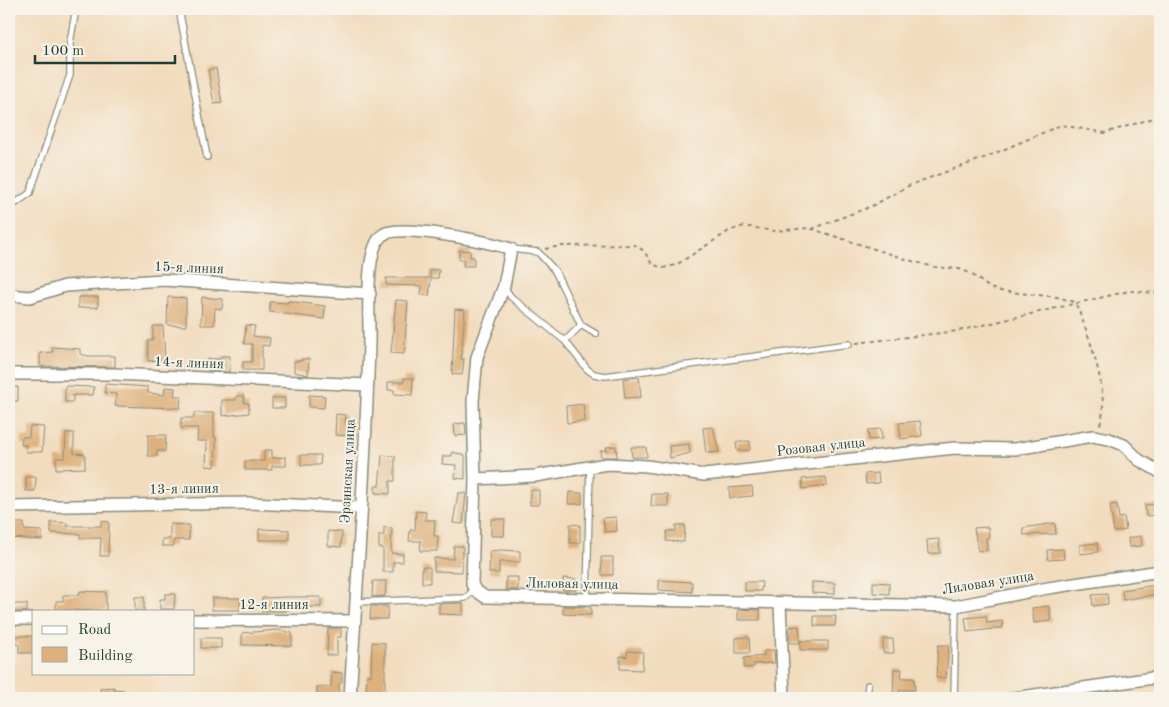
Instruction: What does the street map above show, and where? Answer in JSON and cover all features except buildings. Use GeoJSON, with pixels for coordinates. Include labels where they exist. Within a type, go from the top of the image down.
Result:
{"type":"FeatureCollection","features":[{"type":"Feature","properties":{"kind":"street","name":"Эрзинская улица"},"geometry":{"type":"LineString","coordinates":[[350,698],[368,385],[369,273],[373,246],[384,234],[400,231],[487,242],[511,249]]}},
{"type":"Feature","properties":{"kind":"street"},"geometry":{"type":"LineString","coordinates":[[474,590],[472,584],[473,401],[477,357],[504,286],[511,249]]}},
{"type":"Feature","properties":{"kind":"street","name":"15-я линия"},"geometry":{"type":"LineString","coordinates":[[9,294],[30,298],[65,286],[164,280],[370,294]]}},
{"type":"Feature","properties":{"kind":"street","name":"14-я линия"},"geometry":{"type":"LineString","coordinates":[[9,374],[113,374],[368,385]]}},
{"type":"Feature","properties":{"kind":"street","name":"Розовая улица"},"geometry":{"type":"LineString","coordinates":[[474,479],[536,476],[607,464],[647,466],[704,475],[955,448],[1014,450],[1093,436],[1109,439],[1124,445],[1139,460],[1160,472]]}},
{"type":"Feature","properties":{"kind":"street","name":"13-я линия"},"geometry":{"type":"LineString","coordinates":[[9,507],[250,503],[360,508]]}},
{"type":"Feature","properties":{"kind":"street","name":"Лиловая улица"},"geometry":{"type":"LineString","coordinates":[[474,590],[485,597],[956,606],[1048,588],[1160,571]]}},
{"type":"Feature","properties":{"kind":"street"},"geometry":{"type":"LineString","coordinates":[[780,604],[784,698]]}},
{"type":"Feature","properties":{"kind":"street"},"geometry":{"type":"LineString","coordinates":[[9,619],[32,619]]}},
{"type":"Feature","properties":{"kind":"street","name":"12-я линия"},"geometry":{"type":"LineString","coordinates":[[195,620],[354,621]]}},
{"type":"Feature","properties":{"kind":"street"},"geometry":{"type":"LineString","coordinates":[[1014,698],[1160,676]]}},
{"type":"Feature","properties":{"kind":"lane"},"geometry":{"type":"LineString","coordinates":[[9,208],[30,193],[70,75],[70,42],[76,9]]}},
{"type":"Feature","properties":{"kind":"lane"},"geometry":{"type":"LineString","coordinates":[[179,9],[207,157]]}},
{"type":"Feature","properties":{"kind":"lane"},"geometry":{"type":"LineString","coordinates":[[511,249],[538,252],[555,271],[581,325],[596,334]]}},
{"type":"Feature","properties":{"kind":"lane"},"geometry":{"type":"LineString","coordinates":[[504,286],[511,296],[565,342],[586,369],[594,374],[605,376],[849,344]]}},
{"type":"Feature","properties":{"kind":"lane"},"geometry":{"type":"LineString","coordinates":[[565,342],[581,325]]}},
{"type":"Feature","properties":{"kind":"lane"},"geometry":{"type":"LineString","coordinates":[[587,599],[590,466]]}},
{"type":"Feature","properties":{"kind":"lane"},"geometry":{"type":"LineString","coordinates":[[355,602],[465,598],[474,590]]}},
{"type":"Feature","properties":{"kind":"lane"},"geometry":{"type":"LineString","coordinates":[[954,698],[956,606]]}},
{"type":"Feature","properties":{"kind":"lane"},"geometry":{"type":"LineString","coordinates":[[868,685],[868,698]]}},
{"type":"Feature","properties":{"kind":"path"},"geometry":{"type":"LineString","coordinates":[[538,252],[552,246],[635,245],[644,251],[652,264],[663,268],[676,265],[729,231],[744,226],[773,231],[812,229],[872,206],[910,184],[984,158],[1061,125],[1105,133],[1160,116]]}},
{"type":"Feature","properties":{"kind":"path"},"geometry":{"type":"LineString","coordinates":[[812,229],[912,262],[934,267],[959,269],[970,273],[990,288],[1000,291],[1057,297],[1075,302],[1083,318],[1104,393],[1104,420],[1093,436]]}},
{"type":"Feature","properties":{"kind":"path"},"geometry":{"type":"LineString","coordinates":[[849,344],[958,331],[1075,302],[1129,291],[1160,293]]}}]}
